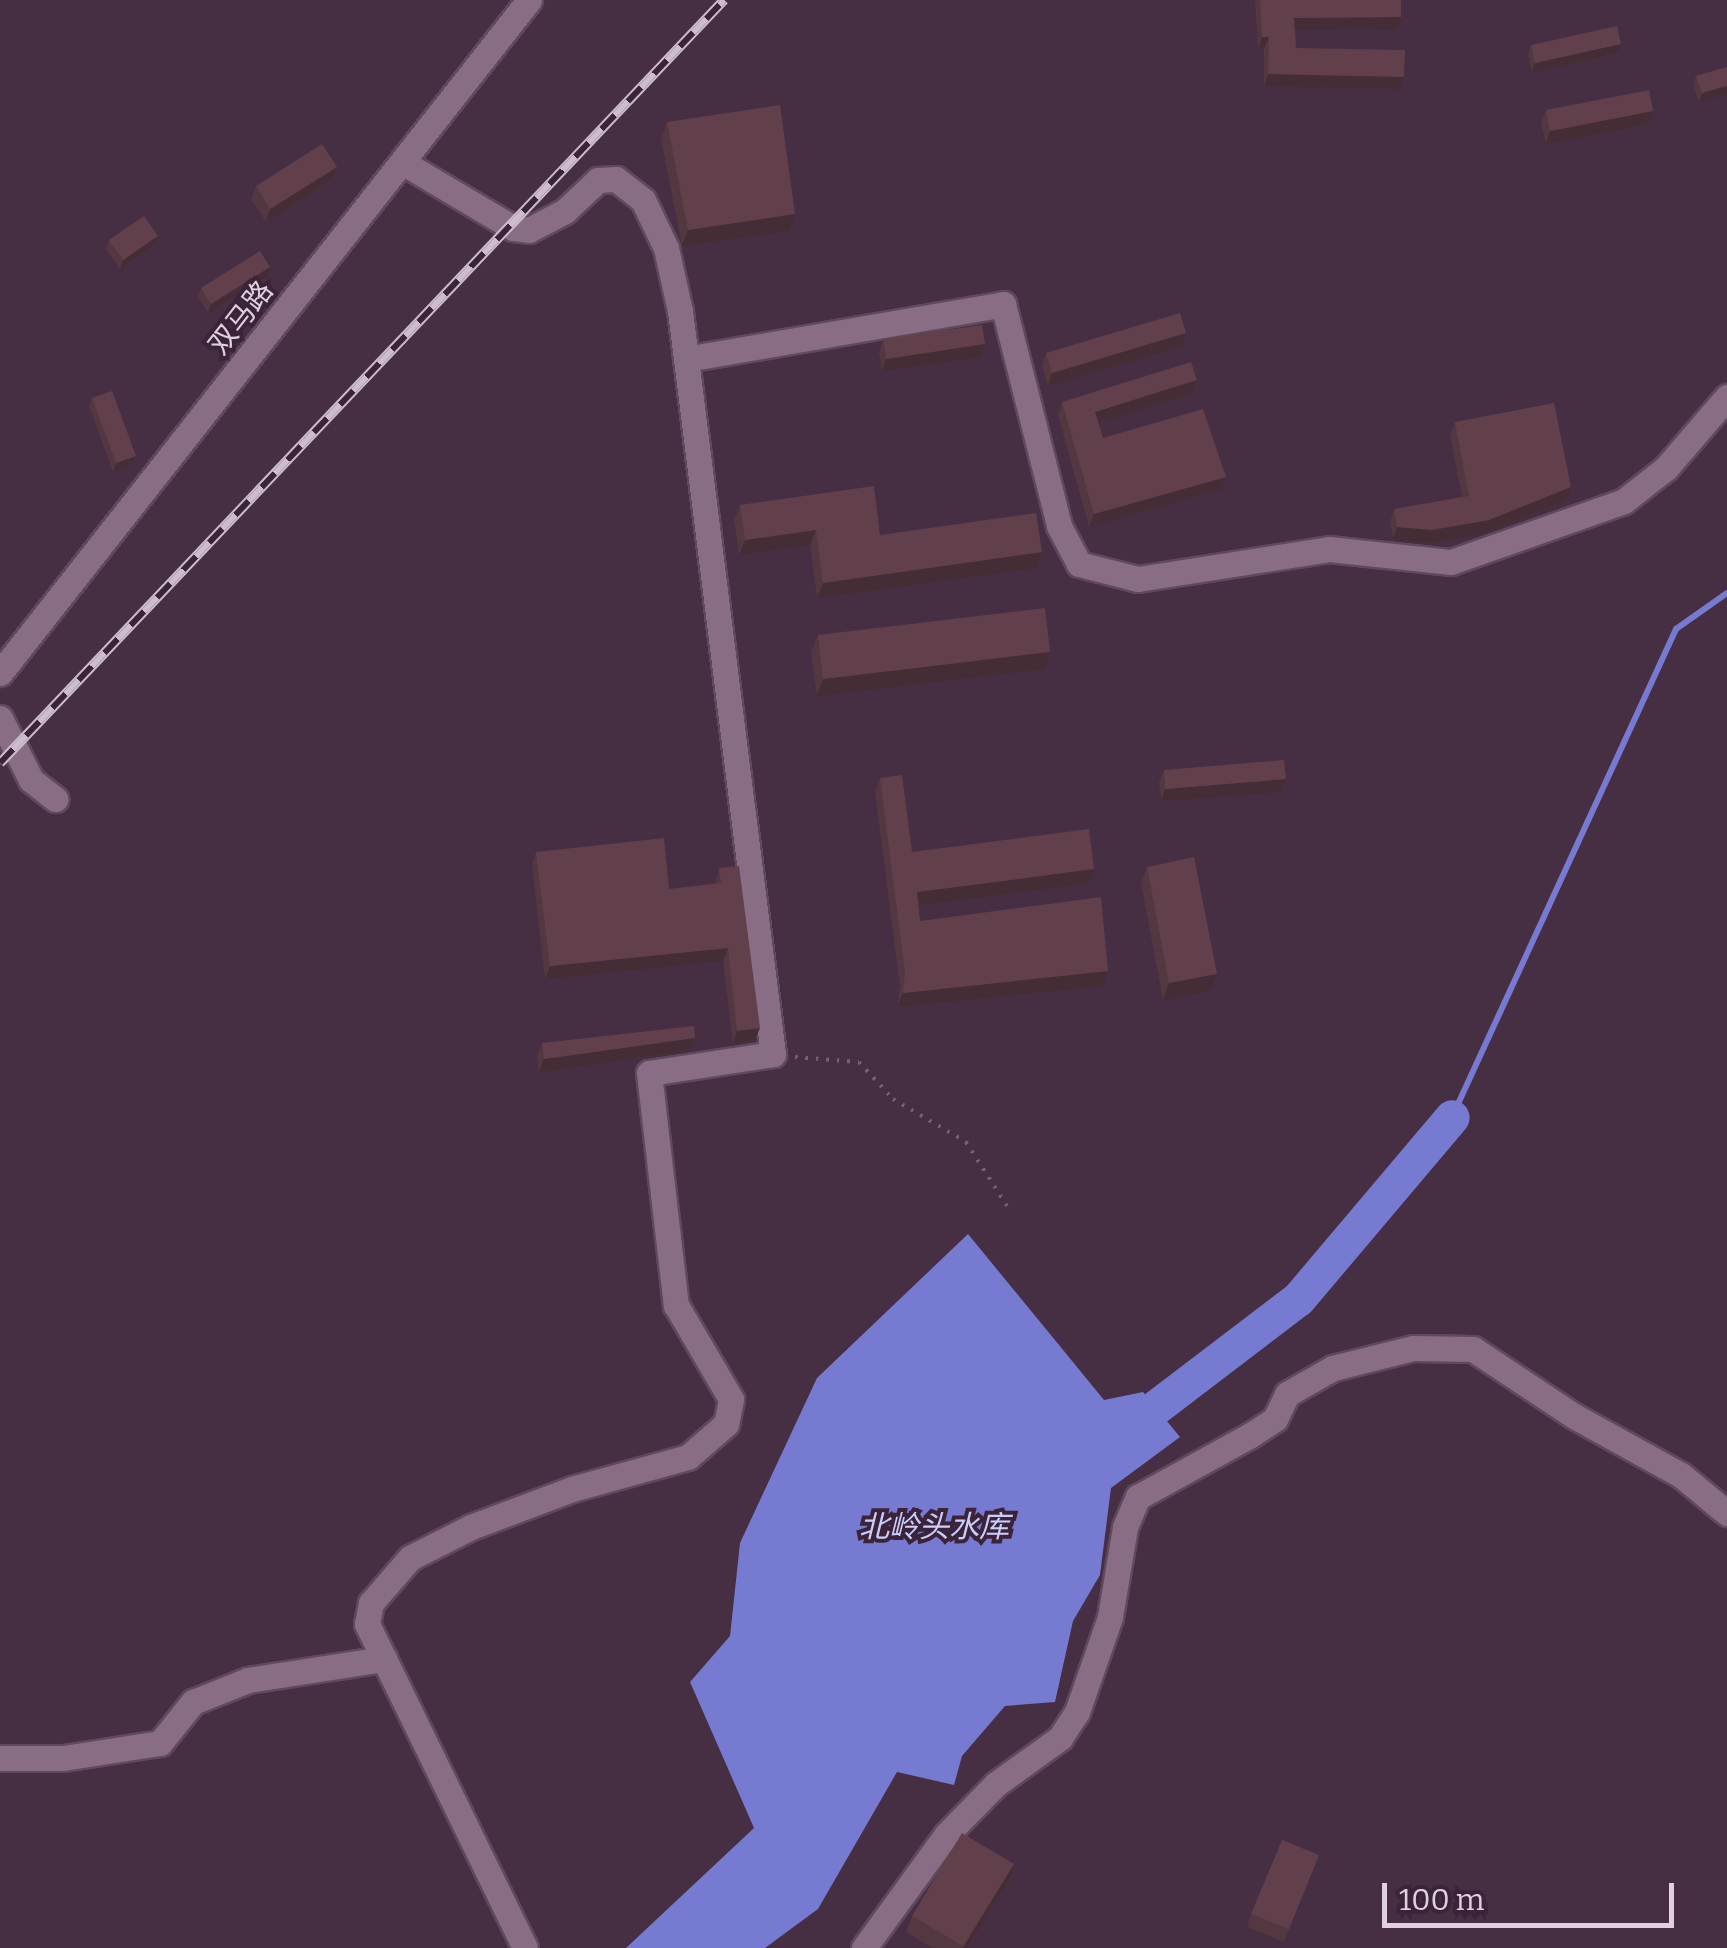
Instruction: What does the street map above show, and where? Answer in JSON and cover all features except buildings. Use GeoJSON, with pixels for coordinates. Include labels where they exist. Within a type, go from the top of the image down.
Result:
{"type":"FeatureCollection","features":[{"type":"Feature","properties":{"kind":"street","name":"双马路"},"geometry":{"type":"LineString","coordinates":[[0,673],[529,0]]}},
{"type":"Feature","properties":{"kind":"street"},"geometry":{"type":"LineString","coordinates":[[402,162],[512,228],[529,230],[565,211],[598,180],[631,186],[666,248],[686,359],[773,1054],[649,1073],[676,1305],[731,1399],[726,1424],[688,1457],[572,1489],[410,1558],[371,1603],[366,1624],[525,1948]]}},
{"type":"Feature","properties":{"kind":"street"},"geometry":{"type":"LineString","coordinates":[[686,359],[1003,304],[1058,526],[1080,564],[1138,579],[1329,549],[1451,562],[1624,501],[1666,468],[1727,396]]}},
{"type":"Feature","properties":{"kind":"street"},"geometry":{"type":"LineString","coordinates":[[0,718],[31,780],[56,799]]}},
{"type":"Feature","properties":{"kind":"street"},"geometry":{"type":"LineString","coordinates":[[864,1948],[946,1835],[996,1784],[1060,1738],[1077,1712],[1110,1616],[1125,1527],[1138,1497],[1275,1419],[1287,1394],[1333,1368],[1413,1348],[1473,1349],[1574,1416],[1681,1475],[1727,1512]]}},
{"type":"Feature","properties":{"kind":"street"},"geometry":{"type":"LineString","coordinates":[[0,1758],[63,1758],[160,1742],[193,1702],[248,1680],[384,1660]]}},
{"type":"Feature","properties":{"kind":"path"},"geometry":{"type":"LineString","coordinates":[[773,1054],[858,1062],[893,1098],[966,1142],[1007,1206]]}},
{"type":"Feature","properties":{"kind":"water","name":"北岭头水库"},"geometry":{"type":"Polygon","coordinates":[[[968,1234],[1104,1400],[1143,1392],[1180,1437],[1111,1488],[1100,1575],[1073,1621],[1055,1702],[1005,1706],[962,1756],[954,1785],[897,1772],[818,1909],[765,1948],[626,1948],[754,1828],[690,1682],[730,1636],[740,1543],[817,1378],[968,1234]]]}},
{"type":"Feature","properties":{"kind":"waterway"},"geometry":{"type":"LineString","coordinates":[[1452,1117],[1676,629],[1727,593]]}},
{"type":"Feature","properties":{"kind":"waterway"},"geometry":{"type":"LineString","coordinates":[[1156,1407],[1298,1299],[1452,1117]]}},
{"type":"Feature","properties":{"kind":"railway"},"geometry":{"type":"LineString","coordinates":[[0,763],[724,0]]}}]}
